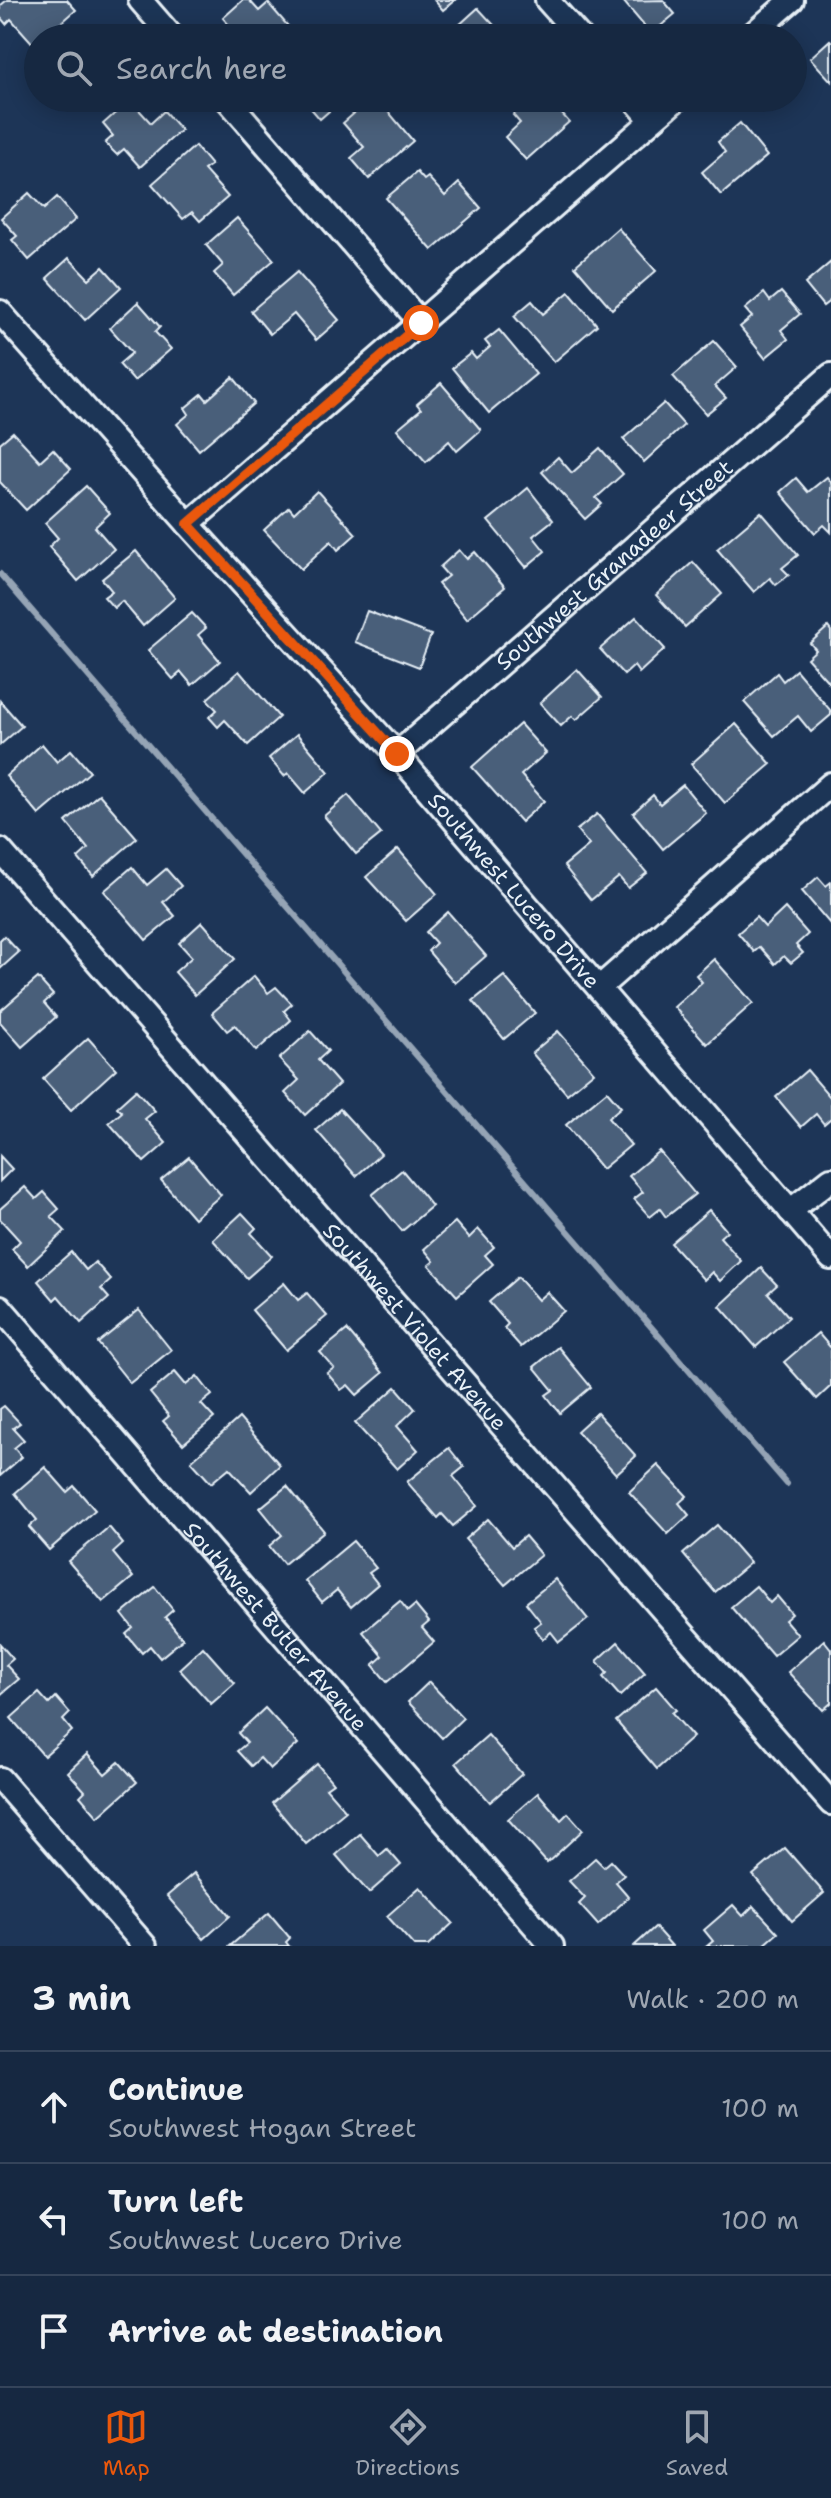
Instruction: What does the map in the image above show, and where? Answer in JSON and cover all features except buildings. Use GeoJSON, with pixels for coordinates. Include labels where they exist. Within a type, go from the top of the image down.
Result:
{"type":"FeatureCollection","features":[{"type":"Feature","properties":{"kind":"street"},"geometry":{"type":"LineString","coordinates":[[140,0],[161,24]]}},
{"type":"Feature","properties":{"kind":"street"},"geometry":{"type":"LineString","coordinates":[[547,0],[568,24]]}},
{"type":"Feature","properties":{"kind":"street"},"geometry":{"type":"LineString","coordinates":[[764,24],[792,0]]}},
{"type":"Feature","properties":{"kind":"street"},"geometry":{"type":"LineString","coordinates":[[238,112],[421,323]]}},
{"type":"Feature","properties":{"kind":"street"},"geometry":{"type":"LineString","coordinates":[[645,112],[652,120]]}},
{"type":"Feature","properties":{"kind":"street"},"geometry":{"type":"LineString","coordinates":[[188,524],[661,112]]}},
{"type":"Feature","properties":{"kind":"street","name":"Southwest Lucero Drive"},"geometry":{"type":"LineString","coordinates":[[0,312],[9,340],[188,524],[397,754],[831,1258]]}},
{"type":"Feature","properties":{"kind":"street","name":"Southwest Granadeer Street"},"geometry":{"type":"LineString","coordinates":[[397,754],[831,375]]}},
{"type":"Feature","properties":{"kind":"street"},"geometry":{"type":"LineString","coordinates":[[600,987],[831,784]]}},
{"type":"Feature","properties":{"kind":"street","name":"Southwest Violet Avenue"},"geometry":{"type":"LineString","coordinates":[[0,850],[831,1803]]}},
{"type":"Feature","properties":{"kind":"street"},"geometry":{"type":"LineString","coordinates":[[790,1211],[831,1179]]}},
{"type":"Feature","properties":{"kind":"street","name":"Southwest Butler Avenue"},"geometry":{"type":"LineString","coordinates":[[0,1307],[552,1946]]}},
{"type":"Feature","properties":{"kind":"street"},"geometry":{"type":"LineString","coordinates":[[0,1779],[145,1946]]}},
{"type":"Feature","properties":{"kind":"waterway"},"geometry":{"type":"LineString","coordinates":[[0,574],[787,1484]]}},
{"type":"Feature","properties":{"kind":"route"},"geometry":{"type":"LineString","coordinates":[[397,754],[188,524],[421,323]]}}]}
